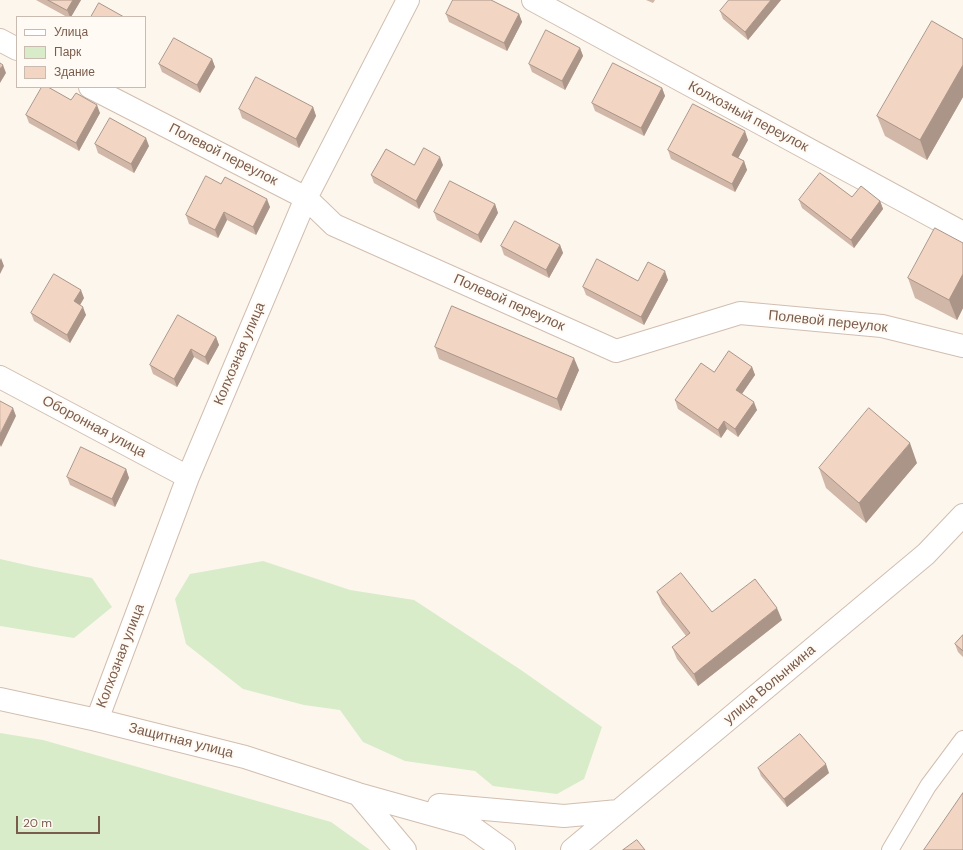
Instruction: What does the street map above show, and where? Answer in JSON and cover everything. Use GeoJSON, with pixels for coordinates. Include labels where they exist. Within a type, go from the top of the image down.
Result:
{"type":"FeatureCollection","features":[{"type":"Feature","properties":{"kind":"street","name":"Колхозная улица"},"geometry":{"type":"LineString","coordinates":[[97,720],[188,477],[306,198],[408,0]]}},
{"type":"Feature","properties":{"kind":"street","name":"Колхозный переулок"},"geometry":{"type":"LineString","coordinates":[[533,0],[963,233]]}},
{"type":"Feature","properties":{"kind":"street"},"geometry":{"type":"LineString","coordinates":[[0,40],[16,48]]}},
{"type":"Feature","properties":{"kind":"street","name":"Полевой переулок"},"geometry":{"type":"LineString","coordinates":[[92,88],[306,198],[334,225],[616,351],[740,313],[882,326],[963,346]]}},
{"type":"Feature","properties":{"kind":"street","name":"Оборонная улица"},"geometry":{"type":"LineString","coordinates":[[0,377],[188,477]]}},
{"type":"Feature","properties":{"kind":"street","name":"улица Волынкина"},"geometry":{"type":"LineString","coordinates":[[572,850],[926,554],[963,515]]}},
{"type":"Feature","properties":{"kind":"street","name":"Защитная улица"},"geometry":{"type":"LineString","coordinates":[[0,699],[97,720],[245,757],[358,794]]}},
{"type":"Feature","properties":{"kind":"street"},"geometry":{"type":"LineString","coordinates":[[358,794],[452,807],[564,816],[618,810]]}},
{"type":"Feature","properties":{"kind":"street"},"geometry":{"type":"LineString","coordinates":[[358,794],[405,850]]}},
{"type":"Feature","properties":{"kind":"street"},"geometry":{"type":"LineString","coordinates":[[358,794],[469,825],[504,850]]}},
{"type":"Feature","properties":{"kind":"lane"},"geometry":{"type":"LineString","coordinates":[[890,850],[928,786],[963,739]]}},
{"type":"Feature","properties":{"kind":"green space"},"geometry":{"type":"Polygon","coordinates":[[[0,559],[92,578],[112,607],[74,638],[0,626],[0,559]]]}},
{"type":"Feature","properties":{"kind":"green space"},"geometry":{"type":"Polygon","coordinates":[[[263,561],[350,590],[414,600],[521,670],[602,727],[584,779],[557,794],[493,786],[475,771],[405,761],[363,742],[340,710],[304,705],[243,689],[186,644],[175,599],[190,574],[263,561]]]}},
{"type":"Feature","properties":{"kind":"green space"},"geometry":{"type":"Polygon","coordinates":[[[0,733],[43,740],[331,822],[370,850],[0,850],[0,733]]]}},
{"type":"Feature","properties":{"kind":"building"},"geometry":{"type":"Polygon","coordinates":[[[48,0],[73,0],[67,10],[48,0]]]}},
{"type":"Feature","properties":{"kind":"building"},"geometry":{"type":"Polygon","coordinates":[[[453,0],[491,0],[519,14],[504,43],[446,14],[453,0]]]}},
{"type":"Feature","properties":{"kind":"building"},"geometry":{"type":"Polygon","coordinates":[[[729,0],[771,0],[745,32],[720,11],[729,0]]]}},
{"type":"Feature","properties":{"kind":"building"},"geometry":{"type":"Polygon","coordinates":[[[99,3],[122,16],[92,16],[99,3]]]}},
{"type":"Feature","properties":{"kind":"building"},"geometry":{"type":"Polygon","coordinates":[[[932,21],[963,39],[963,65],[920,140],[877,116],[932,21]]]}},
{"type":"Feature","properties":{"kind":"building"},"geometry":{"type":"Polygon","coordinates":[[[546,30],[580,48],[562,81],[529,64],[546,30]]]}},
{"type":"Feature","properties":{"kind":"building"},"geometry":{"type":"Polygon","coordinates":[[[174,38],[212,59],[197,85],[159,64],[174,38]]]}},
{"type":"Feature","properties":{"kind":"building"},"geometry":{"type":"Polygon","coordinates":[[[613,63],[662,88],[641,128],[592,103],[613,63]]]}},
{"type":"Feature","properties":{"kind":"building"},"geometry":{"type":"Polygon","coordinates":[[[256,77],[313,107],[296,139],[239,109],[256,77]]]}},
{"type":"Feature","properties":{"kind":"building"},"geometry":{"type":"Polygon","coordinates":[[[41,88],[50,88],[71,100],[76,93],[97,105],[76,143],[26,115],[41,88]]]}},
{"type":"Feature","properties":{"kind":"building"},"geometry":{"type":"Polygon","coordinates":[[[693,104],[745,131],[732,155],[744,161],[732,184],[668,150],[693,104]]]}},
{"type":"Feature","properties":{"kind":"building"},"geometry":{"type":"Polygon","coordinates":[[[110,118],[146,138],[131,164],[95,144],[110,118]]]}},
{"type":"Feature","properties":{"kind":"building"},"geometry":{"type":"Polygon","coordinates":[[[424,148],[440,157],[416,201],[371,175],[386,149],[414,165],[424,148]]]}},
{"type":"Feature","properties":{"kind":"building"},"geometry":{"type":"Polygon","coordinates":[[[820,173],[852,197],[861,186],[880,201],[851,240],[799,200],[820,173]]]}},
{"type":"Feature","properties":{"kind":"building"},"geometry":{"type":"Polygon","coordinates":[[[206,176],[221,184],[225,177],[267,199],[253,227],[224,212],[215,230],[186,215],[206,176]]]}},
{"type":"Feature","properties":{"kind":"building"},"geometry":{"type":"Polygon","coordinates":[[[450,181],[495,204],[478,235],[434,212],[450,181]]]}},
{"type":"Feature","properties":{"kind":"building"},"geometry":{"type":"Polygon","coordinates":[[[515,221],[560,245],[546,270],[501,246],[515,221]]]}},
{"type":"Feature","properties":{"kind":"building"},"geometry":{"type":"Polygon","coordinates":[[[935,228],[963,243],[963,274],[949,300],[908,278],[935,228]]]}},
{"type":"Feature","properties":{"kind":"building"},"geometry":{"type":"Polygon","coordinates":[[[597,259],[638,281],[648,262],[665,271],[641,317],[583,287],[597,259]]]}},
{"type":"Feature","properties":{"kind":"building"},"geometry":{"type":"Polygon","coordinates":[[[54,274],[81,290],[74,301],[83,307],[67,335],[31,313],[54,274]]]}},
{"type":"Feature","properties":{"kind":"building"},"geometry":{"type":"Polygon","coordinates":[[[452,306],[574,358],[557,399],[435,347],[452,306]]]}},
{"type":"Feature","properties":{"kind":"building"},"geometry":{"type":"Polygon","coordinates":[[[178,315],[216,337],[205,357],[191,349],[174,379],[150,365],[178,315]]]}},
{"type":"Feature","properties":{"kind":"building"},"geometry":{"type":"Polygon","coordinates":[[[729,351],[752,367],[736,390],[754,402],[735,429],[724,421],[718,430],[675,400],[701,363],[714,372],[729,351]]]}},
{"type":"Feature","properties":{"kind":"building"},"geometry":{"type":"Polygon","coordinates":[[[0,401],[13,408],[0,434],[0,401]]]}},
{"type":"Feature","properties":{"kind":"building"},"geometry":{"type":"Polygon","coordinates":[[[869,408],[910,443],[859,503],[819,468],[869,408]]]}},
{"type":"Feature","properties":{"kind":"building"},"geometry":{"type":"Polygon","coordinates":[[[81,447],[126,469],[112,499],[67,477],[81,447]]]}},
{"type":"Feature","properties":{"kind":"building"},"geometry":{"type":"Polygon","coordinates":[[[681,573],[712,612],[755,579],[777,608],[694,674],[672,647],[690,633],[657,592],[681,573]]]}},
{"type":"Feature","properties":{"kind":"building"},"geometry":{"type":"Polygon","coordinates":[[[963,635],[963,651],[955,644],[963,635]]]}},
{"type":"Feature","properties":{"kind":"building"},"geometry":{"type":"Polygon","coordinates":[[[800,734],[826,764],[784,799],[758,768],[800,734]]]}},
{"type":"Feature","properties":{"kind":"building"},"geometry":{"type":"Polygon","coordinates":[[[963,793],[963,850],[924,850],[963,793]]]}},
{"type":"Feature","properties":{"kind":"building"},"geometry":{"type":"Polygon","coordinates":[[[637,840],[645,850],[623,850],[637,840]]]}}]}
